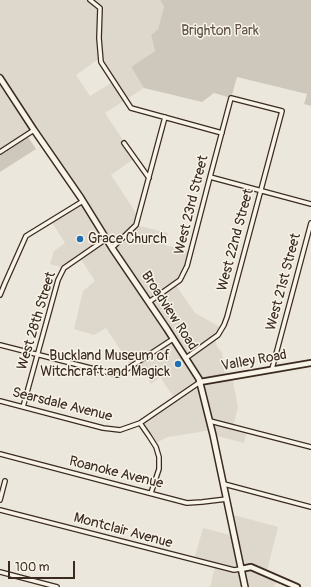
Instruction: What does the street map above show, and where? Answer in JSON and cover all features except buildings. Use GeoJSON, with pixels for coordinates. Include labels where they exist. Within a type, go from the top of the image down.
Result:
{"type":"FeatureCollection","features":[{"type":"Feature","properties":{"kind":"main road","name":"Broadview Road"},"geometry":{"type":"LineString","coordinates":[[0,78],[198,376],[210,421],[245,587]]}},
{"type":"Feature","properties":{"kind":"street"},"geometry":{"type":"LineString","coordinates":[[92,1],[100,8],[99,38],[101,62],[131,108],[222,133]]}},
{"type":"Feature","properties":{"kind":"street","name":"West 22nd Street"},"geometry":{"type":"LineString","coordinates":[[186,358],[218,335],[224,325],[282,111],[231,98]]}},
{"type":"Feature","properties":{"kind":"street","name":"West 23rd Street"},"geometry":{"type":"LineString","coordinates":[[149,302],[180,280],[188,266],[231,98]]}},
{"type":"Feature","properties":{"kind":"street"},"geometry":{"type":"LineString","coordinates":[[112,248],[136,225],[165,117]]}},
{"type":"Feature","properties":{"kind":"street"},"geometry":{"type":"LineString","coordinates":[[0,152],[34,130]]}},
{"type":"Feature","properties":{"kind":"street"},"geometry":{"type":"LineString","coordinates":[[124,143],[149,178]]}},
{"type":"Feature","properties":{"kind":"street"},"geometry":{"type":"LineString","coordinates":[[210,177],[311,204]]}},
{"type":"Feature","properties":{"kind":"street"},"geometry":{"type":"LineString","coordinates":[[0,295],[26,236],[83,201]]}},
{"type":"Feature","properties":{"kind":"street","name":"West 21st Street"},"geometry":{"type":"LineString","coordinates":[[272,369],[311,223]]}},
{"type":"Feature","properties":{"kind":"street","name":"West 28th Street"},"geometry":{"type":"LineString","coordinates":[[23,407],[58,280],[64,268],[106,239]]}},
{"type":"Feature","properties":{"kind":"street"},"geometry":{"type":"LineString","coordinates":[[0,280],[5,282]]}},
{"type":"Feature","properties":{"kind":"street"},"geometry":{"type":"LineString","coordinates":[[0,345],[118,375],[173,339]]}},
{"type":"Feature","properties":{"kind":"street","name":"Valley Road"},"geometry":{"type":"LineString","coordinates":[[200,382],[311,362]]}},
{"type":"Feature","properties":{"kind":"street","name":"Searsdale Avenue"},"geometry":{"type":"LineString","coordinates":[[0,401],[103,428],[120,430],[140,423],[200,382]]}},
{"type":"Feature","properties":{"kind":"street"},"geometry":{"type":"LineString","coordinates":[[210,421],[311,447]]}},
{"type":"Feature","properties":{"kind":"street"},"geometry":{"type":"LineString","coordinates":[[140,423],[156,447],[159,457],[159,469],[151,493]]}},
{"type":"Feature","properties":{"kind":"street","name":"Roanoke Avenue"},"geometry":{"type":"LineString","coordinates":[[0,454],[187,503],[227,499]]}},
{"type":"Feature","properties":{"kind":"street"},"geometry":{"type":"LineString","coordinates":[[0,500],[5,482]]}},
{"type":"Feature","properties":{"kind":"street"},"geometry":{"type":"LineString","coordinates":[[224,484],[311,507]]}},
{"type":"Feature","properties":{"kind":"street","name":"Montclair Avenue"},"geometry":{"type":"LineString","coordinates":[[0,510],[234,570],[241,569]]}},
{"type":"Feature","properties":{"kind":"street"},"geometry":{"type":"LineString","coordinates":[[241,569],[251,567],[297,587]]}},
{"type":"Feature","properties":{"kind":"street"},"geometry":{"type":"LineString","coordinates":[[0,572],[57,587]]}},
{"type":"Feature","properties":{"kind":"shaded area"},"geometry":{"type":"Polygon","coordinates":[[[0,0],[160,0],[164,5],[158,29],[151,35],[155,51],[131,67],[144,88],[105,113],[135,158],[111,175],[138,216],[136,225],[168,233],[165,245],[191,252],[180,280],[175,284],[195,313],[222,328],[215,337],[217,347],[222,352],[225,377],[232,376],[238,407],[233,426],[247,430],[244,443],[213,435],[212,430],[168,437],[154,444],[140,423],[175,399],[160,377],[151,384],[138,363],[132,367],[106,328],[94,335],[74,329],[83,291],[95,281],[80,258],[64,268],[50,264],[54,251],[65,243],[51,221],[82,201],[34,130],[0,152],[0,0]],[[100,58],[76,75],[90,96],[114,81],[100,58]]]}},
{"type":"Feature","properties":{"kind":"shaded area"},"geometry":{"type":"Polygon","coordinates":[[[230,514],[278,527],[266,574],[278,579],[274,587],[210,587],[215,566],[194,560],[203,528],[234,536],[230,514]]]}},
{"type":"Feature","properties":{"kind":"green space","name":"Brighton Park"},"geometry":{"type":"Polygon","coordinates":[[[160,0],[311,0],[311,106],[304,104],[307,94],[237,77],[231,98],[214,93],[202,102],[144,88],[131,67],[155,51],[151,35],[158,29],[164,6],[160,0]]]}},
{"type":"Feature","properties":{"kind":"green space"},"geometry":{"type":"Polygon","coordinates":[[[28,137],[36,149],[0,172],[0,156],[28,137]]]}},
{"type":"Feature","properties":{"kind":"place","name":"Grace Church"},"geometry":{"type":"Point","coordinates":[80,239]}},
{"type":"Feature","properties":{"kind":"place","name":"Buckland Museum of Witchcraft and Magick"},"geometry":{"type":"Point","coordinates":[178,364]}}]}
